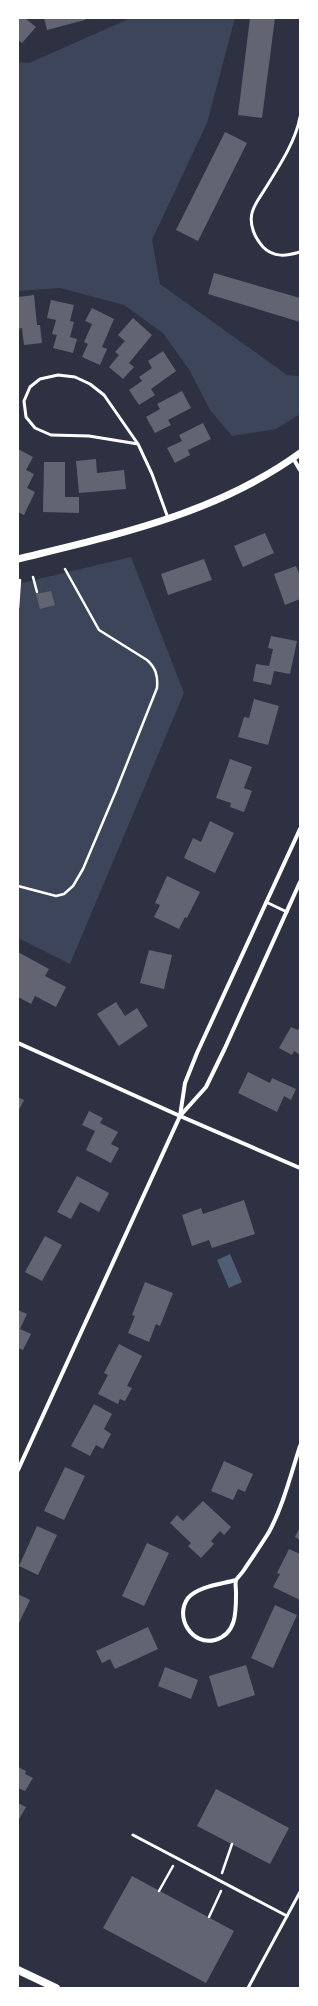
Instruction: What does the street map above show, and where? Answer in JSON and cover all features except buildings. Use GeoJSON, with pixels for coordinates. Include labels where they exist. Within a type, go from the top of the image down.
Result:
{"type":"FeatureCollection","features":[{"type":"Feature","properties":{"kind":"main road"},"geometry":{"type":"LineString","coordinates":[[18,1970],[56,1988]]}},
{"type":"Feature","properties":{"kind":"street"},"geometry":{"type":"LineString","coordinates":[[18,559],[169,520],[220,499],[300,453]]}},
{"type":"Feature","properties":{"kind":"street"},"geometry":{"type":"LineString","coordinates":[[293,458],[300,470]]}},
{"type":"Feature","properties":{"kind":"street"},"geometry":{"type":"LineString","coordinates":[[18,1470],[180,1116],[185,1083],[300,829]]}},
{"type":"Feature","properties":{"kind":"street"},"geometry":{"type":"LineString","coordinates":[[180,1116],[206,1087],[300,882]]}},
{"type":"Feature","properties":{"kind":"street"},"geometry":{"type":"LineString","coordinates":[[18,1042],[180,1116],[300,1168]]}},
{"type":"Feature","properties":{"kind":"street"},"geometry":{"type":"LineString","coordinates":[[236,1580],[196,1592],[188,1598],[184,1608],[183,1618],[186,1628],[193,1636],[203,1640],[213,1641],[223,1637],[230,1630],[235,1621],[236,1580],[269,1531],[300,1446]]}},
{"type":"Feature","properties":{"kind":"lane"},"geometry":{"type":"LineString","coordinates":[[300,116],[285,156],[255,206],[251,222],[259,242],[268,252],[283,256],[300,252]]}},
{"type":"Feature","properties":{"kind":"lane"},"geometry":{"type":"LineString","coordinates":[[138,444],[89,436],[51,435],[36,428],[26,417],[24,401],[30,386],[40,379],[58,375],[75,377],[90,384],[104,395],[138,444],[152,474],[169,520]]}},
{"type":"Feature","properties":{"kind":"lane"},"geometry":{"type":"LineString","coordinates":[[266,902],[287,912]]}},
{"type":"Feature","properties":{"kind":"lane"},"geometry":{"type":"LineString","coordinates":[[133,1835],[287,1916]]}},
{"type":"Feature","properties":{"kind":"lane"},"geometry":{"type":"LineString","coordinates":[[248,1988],[300,1892]]}},
{"type":"Feature","properties":{"kind":"path"},"geometry":{"type":"LineString","coordinates":[[18,886],[56,896],[64,894],[73,886],[83,869],[157,688],[157,674],[153,666],[147,660],[99,630],[64,569]]}},
{"type":"Feature","properties":{"kind":"path"},"geometry":{"type":"LineString","coordinates":[[34,576],[37,592]]}},
{"type":"Feature","properties":{"kind":"path"},"geometry":{"type":"LineString","coordinates":[[18,608],[20,580]]}},
{"type":"Feature","properties":{"kind":"path"},"geometry":{"type":"LineString","coordinates":[[219,1881],[232,1844]]}},
{"type":"Feature","properties":{"kind":"path"},"geometry":{"type":"LineString","coordinates":[[160,1891],[177,1858]]}},
{"type":"Feature","properties":{"kind":"path"},"geometry":{"type":"LineString","coordinates":[[209,1917],[225,1884]]}},
{"type":"Feature","properties":{"kind":"shaded area"},"geometry":{"type":"Polygon","coordinates":[[[131,18],[235,18],[207,123],[152,240],[160,284],[287,375],[300,376],[300,414],[276,429],[232,436],[210,410],[190,371],[163,333],[124,305],[60,288],[18,291],[18,62],[29,63],[131,18]]]}},
{"type":"Feature","properties":{"kind":"shaded area"},"geometry":{"type":"Polygon","coordinates":[[[131,557],[184,693],[70,964],[18,938],[18,584],[131,557]]]}},
{"type":"Feature","properties":{"kind":"shaded area"},"geometry":{"type":"Polygon","coordinates":[[[230,1254],[242,1282],[229,1288],[217,1260],[230,1254]]]}}]}
